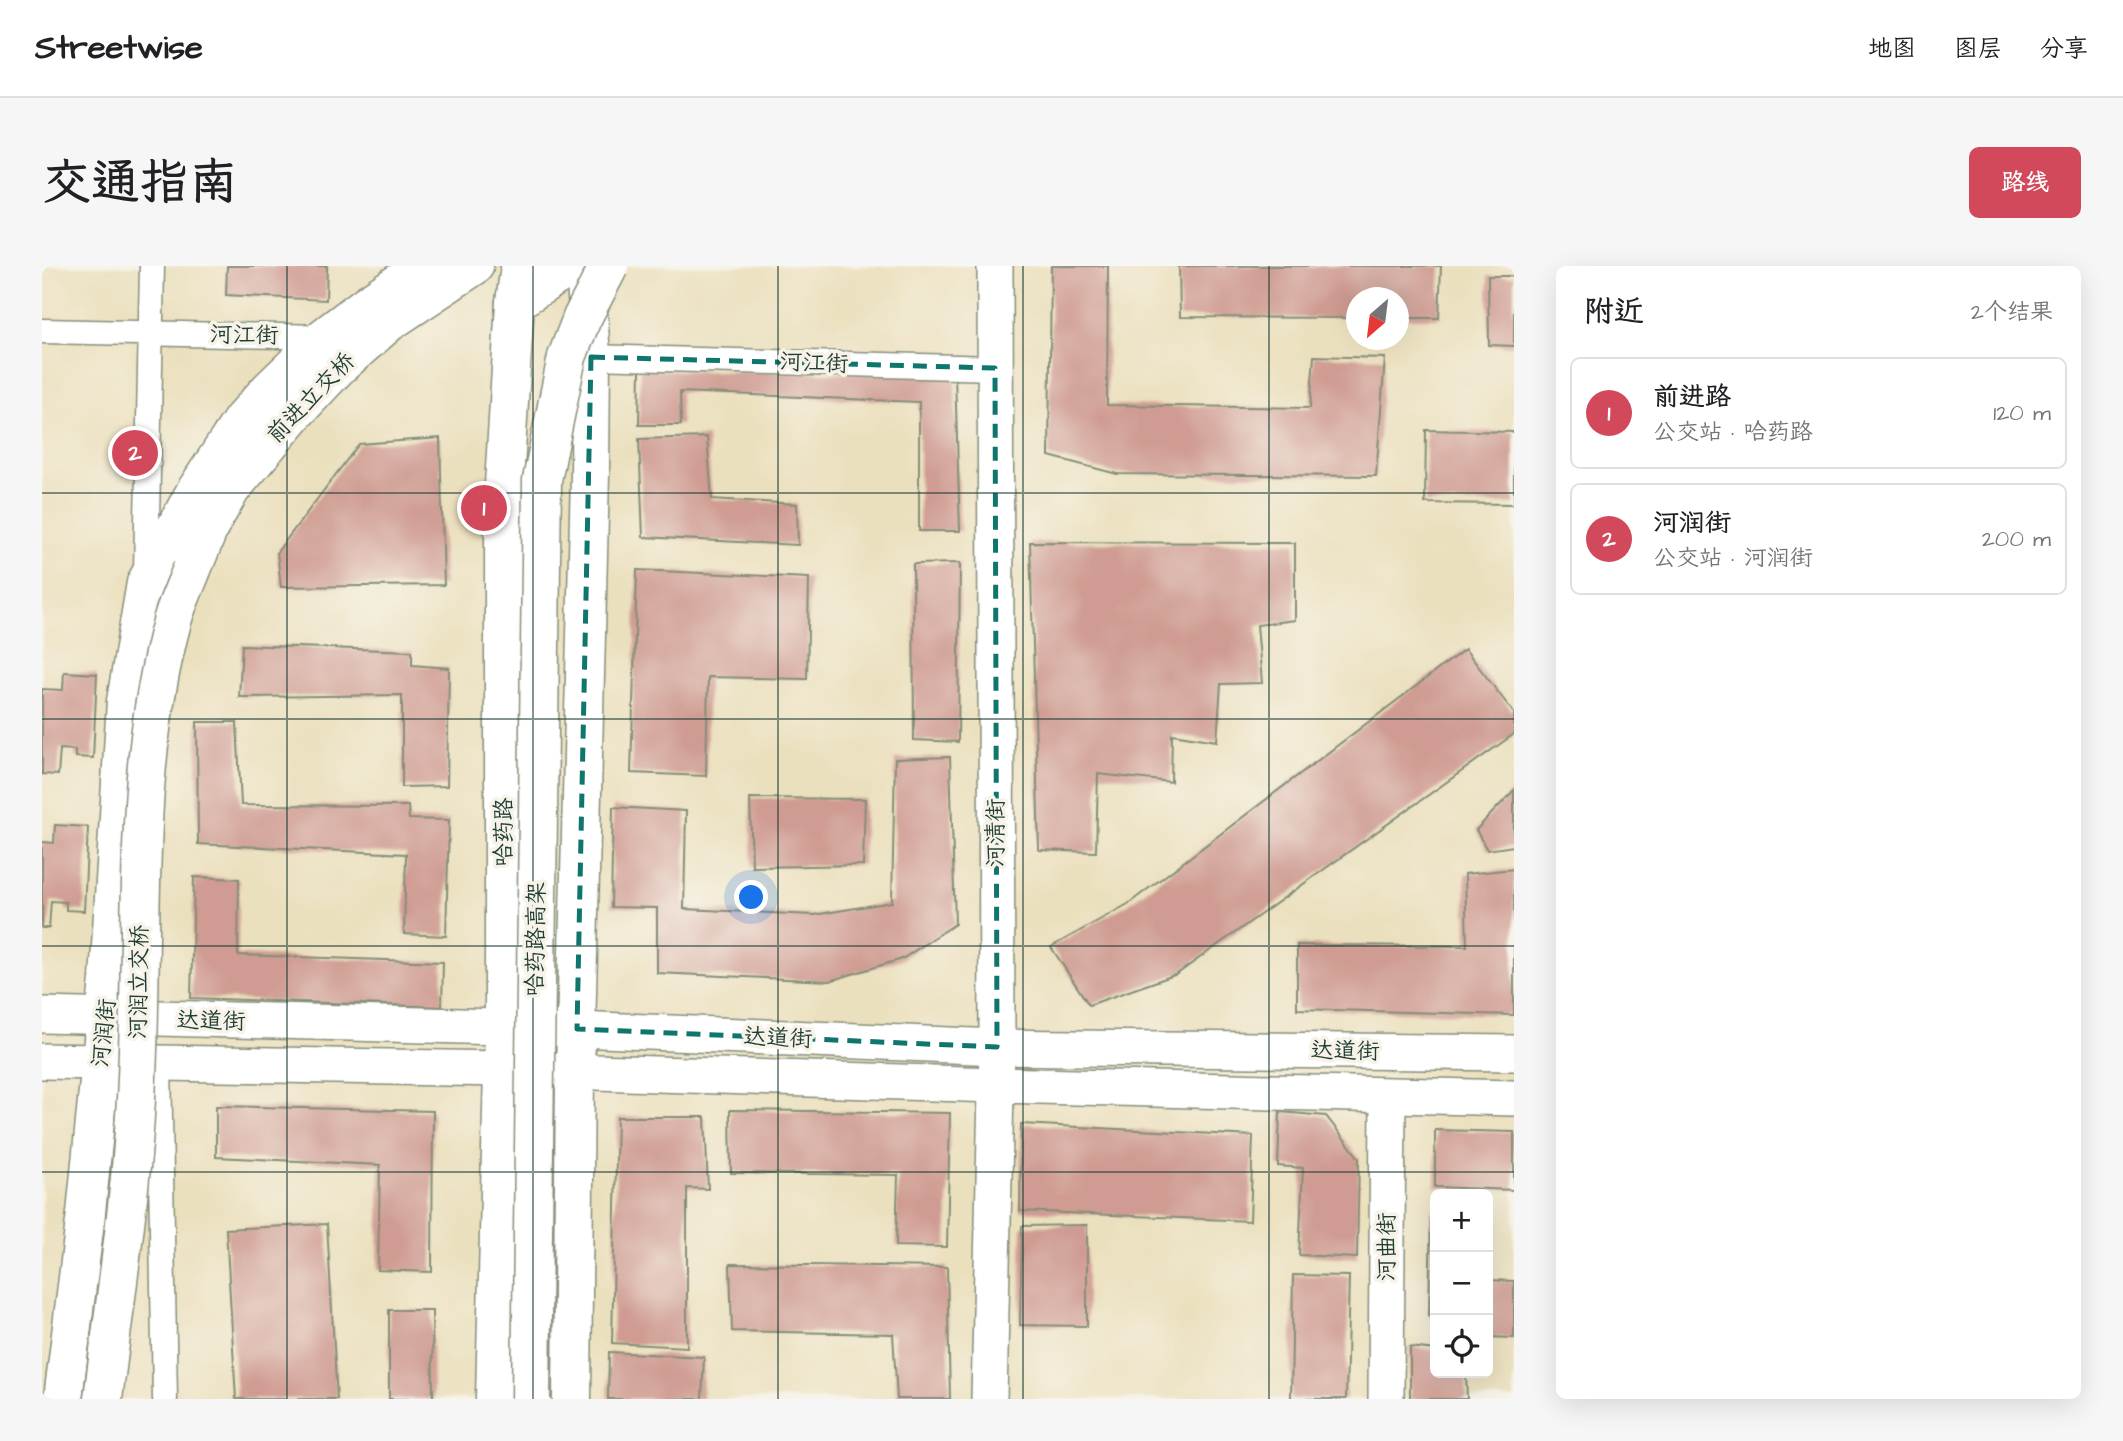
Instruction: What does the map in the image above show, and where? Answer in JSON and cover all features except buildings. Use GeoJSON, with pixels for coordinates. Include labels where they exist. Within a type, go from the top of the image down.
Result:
{"type":"FeatureCollection","features":[{"type":"Feature","properties":{"kind":"highway"},"geometry":{"type":"LineString","coordinates":[[324,337],[424,266]]}},
{"type":"Feature","properties":{"kind":"highway","name":"前进立交桥"},"geometry":{"type":"LineString","coordinates":[[192,569],[211,523],[230,489],[294,414],[338,367],[388,323],[474,266]]}},
{"type":"Feature","properties":{"kind":"highway"},"geometry":{"type":"LineString","coordinates":[[518,284],[572,266]]}},
{"type":"Feature","properties":{"kind":"highway"},"geometry":{"type":"LineString","coordinates":[[572,1399],[575,1073],[591,357],[585,266]]}},
{"type":"Feature","properties":{"kind":"highway","name":"哈药路高架"},"geometry":{"type":"LineString","coordinates":[[531,1399],[542,480],[567,357],[582,318],[609,266]]}},
{"type":"Feature","properties":{"kind":"highway","name":"哈药路"},"geometry":{"type":"LineString","coordinates":[[495,1399],[504,1027],[504,485],[518,284]]}},
{"type":"Feature","properties":{"kind":"highway","name":"河润街"},"geometry":{"type":"LineString","coordinates":[[63,1399],[110,979],[126,701],[146,583],[195,492],[242,420],[324,337]]}},
{"type":"Feature","properties":{"kind":"highway","name":"河润立交桥"},"geometry":{"type":"LineString","coordinates":[[103,1399],[134,1136],[138,1063],[141,834],[148,768],[157,689],[174,616],[192,569]]}},
{"type":"Feature","properties":{"kind":"main road","name":"河清街"},"geometry":{"type":"LineString","coordinates":[[989,1399],[997,1047],[995,266]]}},
{"type":"Feature","properties":{"kind":"main road","name":"达道街"},"geometry":{"type":"LineString","coordinates":[[42,1016],[577,1029],[997,1047],[1514,1054]]}},
{"type":"Feature","properties":{"kind":"main road","name":"达道街"},"geometry":{"type":"LineString","coordinates":[[42,1061],[503,1069],[1514,1098]]}},
{"type":"Feature","properties":{"kind":"main road","name":"河曲街"},"geometry":{"type":"LineString","coordinates":[[1386,1399],[1388,1096]]}},
{"type":"Feature","properties":{"kind":"street","name":"河润街"},"geometry":{"type":"LineString","coordinates":[[146,583],[152,266]]}},
{"type":"Feature","properties":{"kind":"street","name":"河江街"},"geometry":{"type":"LineString","coordinates":[[42,331],[324,337]]}},
{"type":"Feature","properties":{"kind":"street","name":"河江街"},"geometry":{"type":"LineString","coordinates":[[591,357],[995,368]]}},
{"type":"Feature","properties":{"kind":"street"},"geometry":{"type":"LineString","coordinates":[[159,1062],[165,1399]]}},
{"type":"Feature","properties":{"kind":"highlighted area"},"geometry":{"type":"Polygon","coordinates":[[[591,357],[995,368],[997,1047],[577,1029],[591,357]]]}},
{"type":"Feature","properties":{"kind":"place","name":"河润街"},"geometry":{"type":"Point","coordinates":[135,453]}},
{"type":"Feature","properties":{"kind":"place","name":"前进路"},"geometry":{"type":"Point","coordinates":[484,508]}}]}
